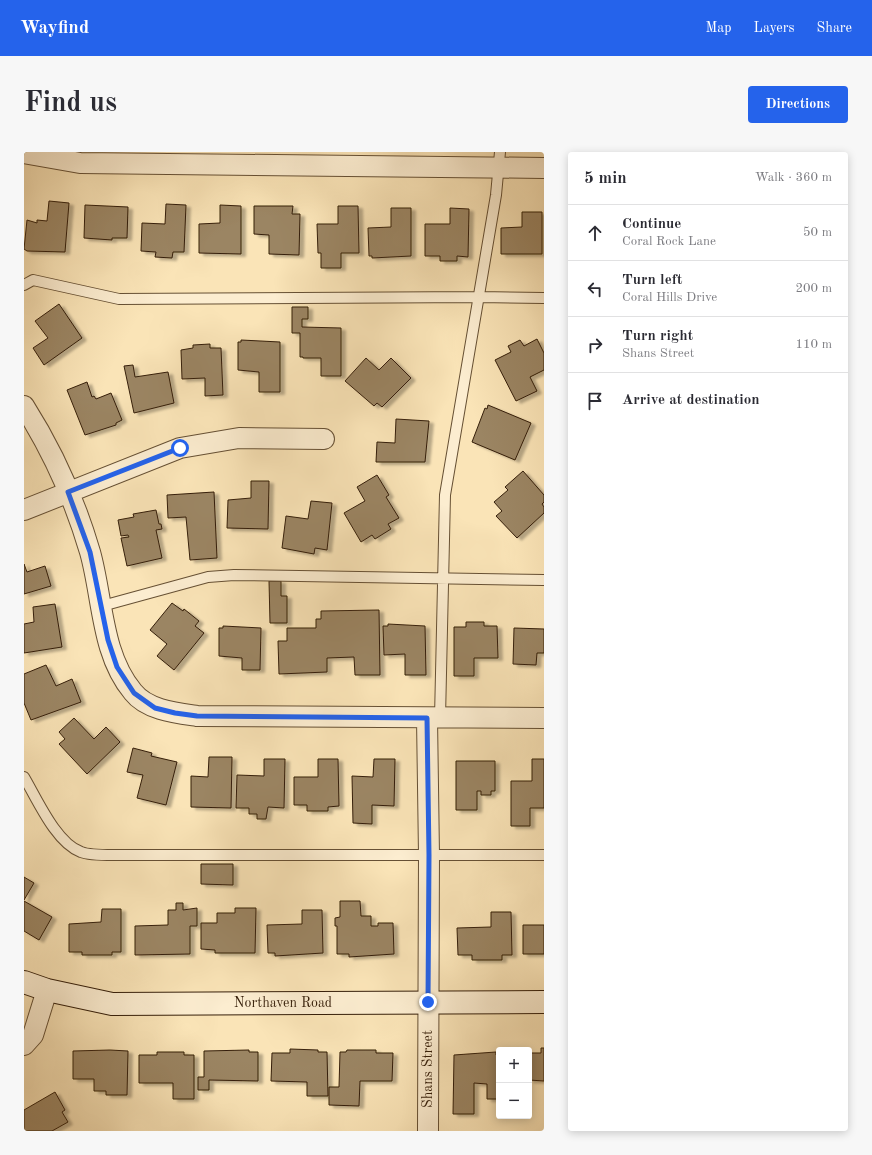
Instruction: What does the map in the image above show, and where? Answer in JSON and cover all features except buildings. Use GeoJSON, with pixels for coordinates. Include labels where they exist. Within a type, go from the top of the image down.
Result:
{"type":"FeatureCollection","features":[{"type":"Feature","properties":{"kind":"street"},"geometry":{"type":"LineString","coordinates":[[24,153],[80,163],[499,160],[544,168]]}},
{"type":"Feature","properties":{"kind":"street"},"geometry":{"type":"LineString","coordinates":[[24,406],[41,433],[68,492],[90,552],[108,640],[117,667],[134,693],[155,708],[197,716],[544,718]]}},
{"type":"Feature","properties":{"kind":"street"},"geometry":{"type":"LineString","coordinates":[[24,510],[180,448],[239,438],[324,439]]}},
{"type":"Feature","properties":{"kind":"street","name":"Shans Street"},"geometry":{"type":"LineString","coordinates":[[428,1131],[429,855],[434,718]]}},
{"type":"Feature","properties":{"kind":"street","name":"Northaven Road"},"geometry":{"type":"LineString","coordinates":[[24,982],[47,990],[112,1004],[544,1002]]}},
{"type":"Feature","properties":{"kind":"street"},"geometry":{"type":"LineString","coordinates":[[24,1045],[33,1035],[47,990]]}},
{"type":"Feature","properties":{"kind":"lane"},"geometry":{"type":"LineString","coordinates":[[434,718],[444,579],[445,495],[496,194],[499,160]]}},
{"type":"Feature","properties":{"kind":"lane"},"geometry":{"type":"LineString","coordinates":[[24,285],[33,280],[119,299],[544,298]]}},
{"type":"Feature","properties":{"kind":"lane"},"geometry":{"type":"LineString","coordinates":[[102,606],[208,577],[234,575],[544,580]]}},
{"type":"Feature","properties":{"kind":"lane"},"geometry":{"type":"LineString","coordinates":[[24,777],[61,837],[70,847],[82,853],[124,855],[544,855]]}},
{"type":"Feature","properties":{"kind":"route"},"geometry":{"type":"LineString","coordinates":[[180,448],[68,492],[90,552],[108,640],[117,667],[134,693],[155,708],[175,713],[197,716],[427,718],[429,855],[428,1002]]}}]}
